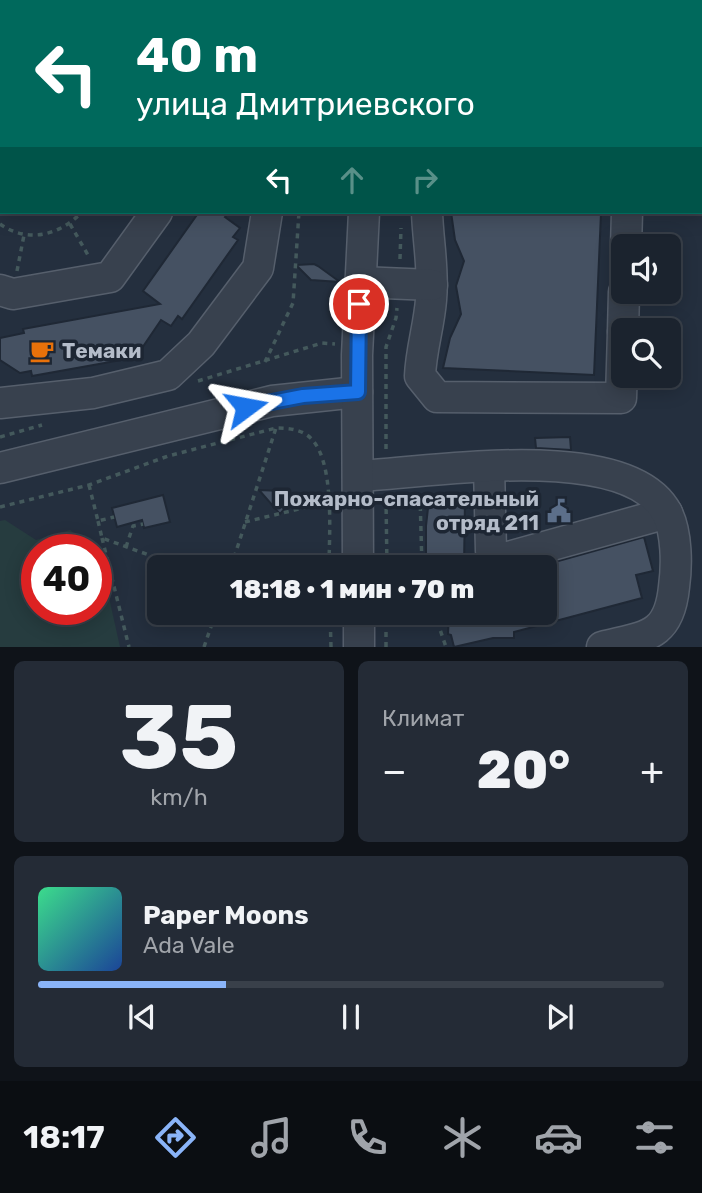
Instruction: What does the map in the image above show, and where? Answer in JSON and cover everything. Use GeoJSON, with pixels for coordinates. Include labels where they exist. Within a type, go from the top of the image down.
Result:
{"type":"FeatureCollection","features":[{"type":"Feature","properties":{"kind":"street"},"geometry":{"type":"LineString","coordinates":[[6,292],[110,277],[156,214]]}},
{"type":"Feature","properties":{"kind":"street"},"geometry":{"type":"LineString","coordinates":[[0,403],[93,393],[168,375],[201,344],[258,268],[267,214]]}},
{"type":"Feature","properties":{"kind":"street"},"geometry":{"type":"LineString","coordinates":[[360,555],[372,476],[358,392],[364,214]]}},
{"type":"Feature","properties":{"kind":"street"},"geometry":{"type":"LineString","coordinates":[[626,234],[627,214]]}},
{"type":"Feature","properties":{"kind":"street"},"geometry":{"type":"LineString","coordinates":[[414,218],[433,264],[420,376],[437,397],[621,398],[621,388]]}},
{"type":"Feature","properties":{"kind":"street"},"geometry":{"type":"LineString","coordinates":[[360,282],[432,285]]}},
{"type":"Feature","properties":{"kind":"street"},"geometry":{"type":"LineString","coordinates":[[0,468],[272,401],[358,392]]}},
{"type":"Feature","properties":{"kind":"street"},"geometry":{"type":"LineString","coordinates":[[372,476],[421,470],[569,466],[599,471],[637,485],[651,494],[667,513],[671,526],[675,564],[671,610],[665,621],[648,635],[602,647]]}},
{"type":"Feature","properties":{"kind":"street"},"geometry":{"type":"LineString","coordinates":[[489,467],[491,551],[494,558],[501,559],[667,513]]}},
{"type":"Feature","properties":{"kind":"street"},"geometry":{"type":"LineString","coordinates":[[359,625],[359,647]]}},
{"type":"Feature","properties":{"kind":"path"},"geometry":{"type":"LineString","coordinates":[[0,224],[24,235],[40,235],[56,232],[80,214]]}},
{"type":"Feature","properties":{"kind":"path"},"geometry":{"type":"LineString","coordinates":[[299,214],[293,303],[265,362],[321,343],[358,345]]}},
{"type":"Feature","properties":{"kind":"path"},"geometry":{"type":"LineString","coordinates":[[385,555],[372,476],[386,347],[396,318],[398,284],[414,218]]}},
{"type":"Feature","properties":{"kind":"path"},"geometry":{"type":"LineString","coordinates":[[70,224],[101,278]]}},
{"type":"Feature","properties":{"kind":"path"},"geometry":{"type":"LineString","coordinates":[[6,292],[24,235]]}},
{"type":"Feature","properties":{"kind":"path"},"geometry":{"type":"LineString","coordinates":[[235,555],[276,428]]}},
{"type":"Feature","properties":{"kind":"path"},"geometry":{"type":"LineString","coordinates":[[0,507],[89,485],[168,456],[276,428],[291,428],[306,433],[315,442],[324,460],[329,555]]}},
{"type":"Feature","properties":{"kind":"path"},"geometry":{"type":"LineString","coordinates":[[421,470],[419,509],[421,555]]}},
{"type":"Feature","properties":{"kind":"path"},"geometry":{"type":"LineString","coordinates":[[89,485],[101,534]]}},
{"type":"Feature","properties":{"kind":"path"},"geometry":{"type":"LineString","coordinates":[[244,523],[328,502]]}},
{"type":"Feature","properties":{"kind":"path"},"geometry":{"type":"LineString","coordinates":[[98,521],[114,517]]}},
{"type":"Feature","properties":{"kind":"path"},"geometry":{"type":"LineString","coordinates":[[126,547],[133,526],[143,524]]}},
{"type":"Feature","properties":{"kind":"path"},"geometry":{"type":"LineString","coordinates":[[112,542],[148,555]]}},
{"type":"Feature","properties":{"kind":"path"},"geometry":{"type":"LineString","coordinates":[[112,578],[129,647]]}},
{"type":"Feature","properties":{"kind":"path"},"geometry":{"type":"LineString","coordinates":[[204,647],[212,625]]}},
{"type":"Feature","properties":{"kind":"path"},"geometry":{"type":"LineString","coordinates":[[330,625],[331,647]]}},
{"type":"Feature","properties":{"kind":"path"},"geometry":{"type":"LineString","coordinates":[[386,625],[386,647]]}},
{"type":"Feature","properties":{"kind":"path"},"geometry":{"type":"LineString","coordinates":[[438,625],[446,647]]}},
{"type":"Feature","properties":{"kind":"green space"},"geometry":{"type":"Polygon","coordinates":[[[5,520],[27,534],[21,534],[21,625],[112,625],[112,611],[120,647],[0,647],[0,521],[5,520]]]}},
{"type":"Feature","properties":{"kind":"green space"},"geometry":{"type":"Polygon","coordinates":[[[70,530],[75,534],[56,534],[70,530]]]}},
{"type":"Feature","properties":{"kind":"building"},"geometry":{"type":"Polygon","coordinates":[[[198,214],[227,214],[225,217],[240,228],[233,237],[238,240],[182,319],[178,316],[171,326],[161,320],[140,351],[126,354],[127,359],[32,376],[31,371],[20,373],[0,360],[0,338],[24,333],[23,329],[160,304],[143,291],[198,214]]]}},
{"type":"Feature","properties":{"kind":"building"},"geometry":{"type":"Polygon","coordinates":[[[451,214],[601,214],[594,375],[443,368],[450,338],[461,314],[456,286],[464,261],[455,240],[451,214]]]}},
{"type":"Feature","properties":{"kind":"building"},"geometry":{"type":"Polygon","coordinates":[[[314,264],[340,282],[311,280],[296,265],[314,264]]]}},
{"type":"Feature","properties":{"kind":"building"},"geometry":{"type":"Polygon","coordinates":[[[570,437],[571,450],[536,448],[535,438],[570,437]]]}},
{"type":"Feature","properties":{"kind":"building"},"geometry":{"type":"Polygon","coordinates":[[[259,490],[282,491],[291,501],[280,514],[259,490]]]}},
{"type":"Feature","properties":{"kind":"building"},"geometry":{"type":"Polygon","coordinates":[[[163,495],[170,522],[144,528],[142,520],[117,527],[112,508],[163,495]]]}},
{"type":"Feature","properties":{"kind":"building"},"geometry":{"type":"Polygon","coordinates":[[[429,499],[465,499],[464,555],[426,555],[429,499]]]}},
{"type":"Feature","properties":{"kind":"building"},"geometry":{"type":"Polygon","coordinates":[[[644,537],[653,571],[636,575],[642,598],[557,621],[557,561],[644,537]]]}},
{"type":"Feature","properties":{"kind":"building"},"geometry":{"type":"Polygon","coordinates":[[[448,625],[540,625],[514,632],[514,638],[493,638],[454,647],[451,635],[448,634],[448,625]]]}},
{"type":"Feature","properties":{"kind":"place","name":"Темаки"},"geometry":{"type":"Point","coordinates":[42,351]}},
{"type":"Feature","properties":{"kind":"place","name":"Пожарно-спасательный отряд 211"},"geometry":{"type":"Point","coordinates":[559,511]}},
{"type":"Feature","properties":{"kind":"route"},"geometry":{"type":"LineString","coordinates":[[246,407],[303,396],[358,392],[359,304]]}}]}
